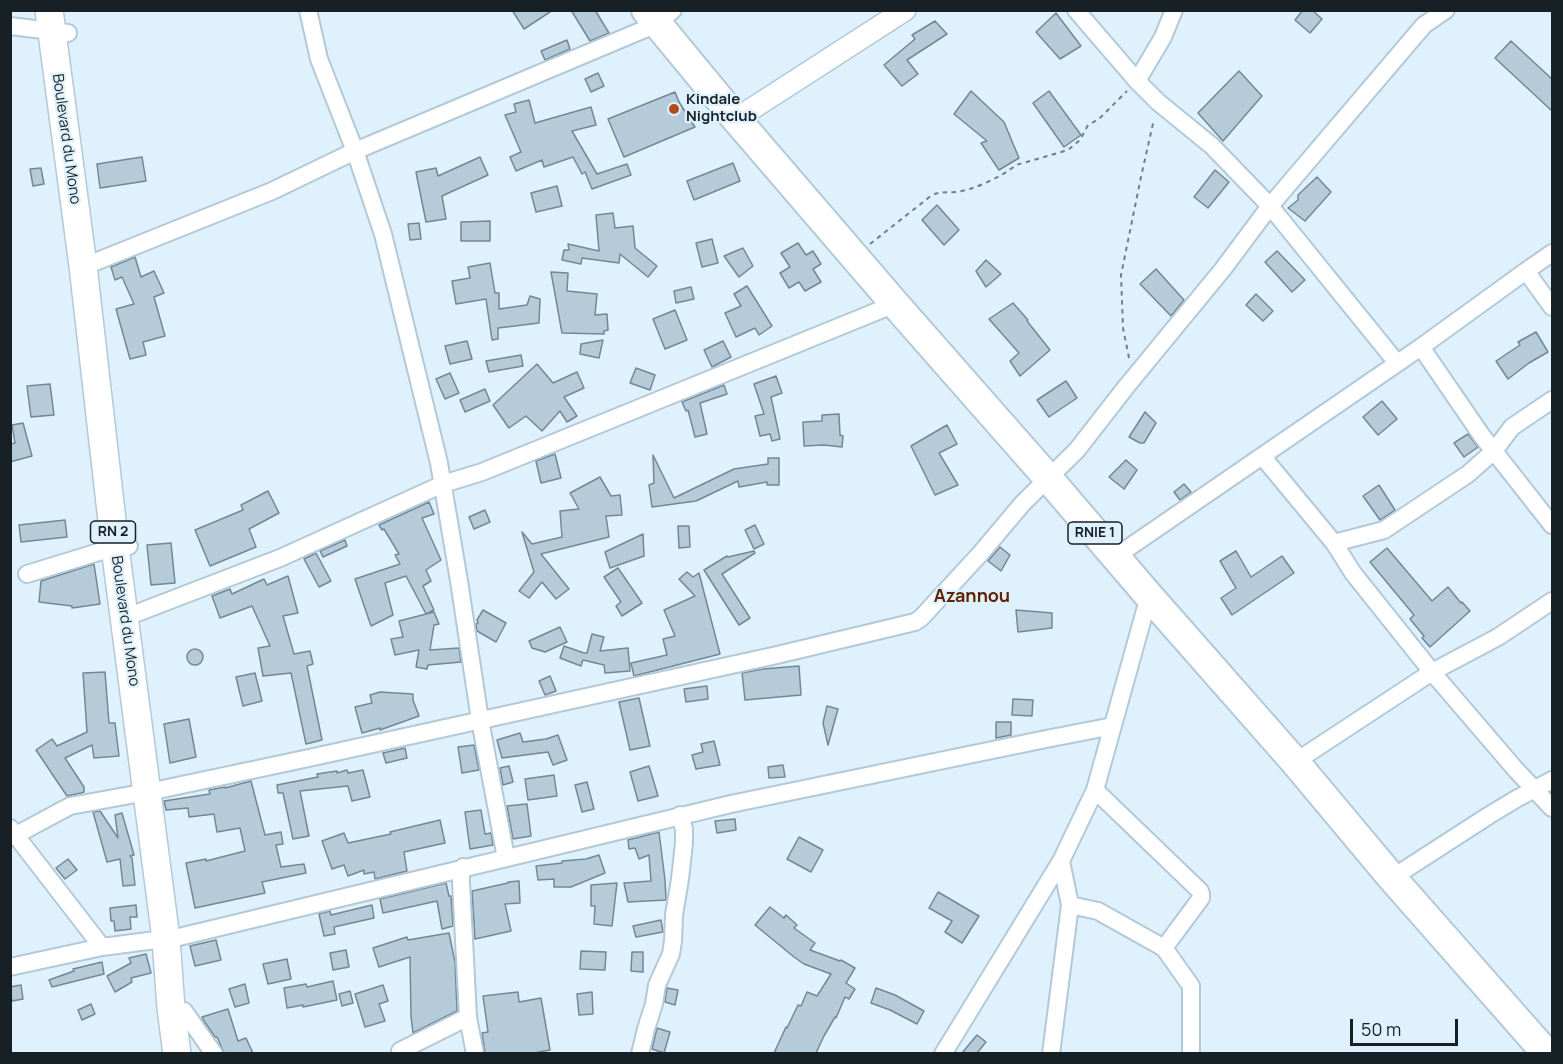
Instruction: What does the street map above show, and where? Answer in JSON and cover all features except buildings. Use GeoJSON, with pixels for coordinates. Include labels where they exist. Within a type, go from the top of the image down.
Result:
{"type":"FeatureCollection","features":[{"type":"Feature","properties":{"kind":"highway","name":"RNIE 1"},"geometry":{"type":"LineString","coordinates":[[659,15],[736,119],[1546,1053]]}},
{"type":"Feature","properties":{"kind":"main road","name":"Boulevard du Mono"},"geometry":{"type":"LineString","coordinates":[[58,21],[95,262],[122,546],[137,614],[153,791]]}},
{"type":"Feature","properties":{"kind":"main road","name":"Boulevard du Mono"},"geometry":{"type":"LineString","coordinates":[[58,21],[83,266],[122,546],[172,938],[191,1053]]}},
{"type":"Feature","properties":{"kind":"main road","name":"Boulevard du Mono"},"geometry":{"type":"LineString","coordinates":[[172,938],[171,1008],[177,1053]]}},
{"type":"Feature","properties":{"kind":"street"},"geometry":{"type":"LineString","coordinates":[[308,10],[319,60],[355,151],[383,234],[443,484],[480,720],[506,858]]}},
{"type":"Feature","properties":{"kind":"street"},"geometry":{"type":"LineString","coordinates":[[736,119],[905,10]]}},
{"type":"Feature","properties":{"kind":"street"},"geometry":{"type":"LineString","coordinates":[[1076,10],[1137,81],[1158,102],[1212,146],[1270,206],[1397,363]]}},
{"type":"Feature","properties":{"kind":"street"},"geometry":{"type":"LineString","coordinates":[[1137,81],[1163,37],[1174,10]]}},
{"type":"Feature","properties":{"kind":"street"},"geometry":{"type":"LineString","coordinates":[[102,947],[13,832],[70,806],[153,791],[800,650],[915,622],[921,618],[1023,503],[1077,450],[1223,269],[1270,206],[1424,25],[1446,10]]}},
{"type":"Feature","properties":{"kind":"street"},"geometry":{"type":"LineString","coordinates":[[95,262],[272,192],[355,151],[659,15]]}},
{"type":"Feature","properties":{"kind":"street"},"geometry":{"type":"LineString","coordinates":[[10,26],[58,21]]}},
{"type":"Feature","properties":{"kind":"street"},"geometry":{"type":"LineString","coordinates":[[1115,556],[1421,347],[1552,253]]}},
{"type":"Feature","properties":{"kind":"street"},"geometry":{"type":"LineString","coordinates":[[1526,271],[1552,307]]}},
{"type":"Feature","properties":{"kind":"street"},"geometry":{"type":"LineString","coordinates":[[137,614],[280,558],[443,484],[482,472],[895,304]]}},
{"type":"Feature","properties":{"kind":"street"},"geometry":{"type":"LineString","coordinates":[[1421,347],[1482,436],[1552,525]]}},
{"type":"Feature","properties":{"kind":"street"},"geometry":{"type":"LineString","coordinates":[[1334,543],[1384,530],[1468,474],[1494,451],[1512,427],[1552,400]]}},
{"type":"Feature","properties":{"kind":"street"},"geometry":{"type":"LineString","coordinates":[[1262,456],[1334,543],[1353,573],[1432,672],[1552,808]]}},
{"type":"Feature","properties":{"kind":"street"},"geometry":{"type":"LineString","coordinates":[[27,574],[122,546]]}},
{"type":"Feature","properties":{"kind":"street"},"geometry":{"type":"LineString","coordinates":[[944,1053],[1061,861],[1095,790],[1149,596]]}},
{"type":"Feature","properties":{"kind":"street"},"geometry":{"type":"LineString","coordinates":[[1295,762],[1432,672],[1498,637],[1552,601]]}},
{"type":"Feature","properties":{"kind":"street"},"geometry":{"type":"LineString","coordinates":[[10,967],[102,947],[172,938],[680,815],[1113,726]]}},
{"type":"Feature","properties":{"kind":"street"},"geometry":{"type":"LineString","coordinates":[[1392,878],[1488,816],[1552,780]]}},
{"type":"Feature","properties":{"kind":"street"},"geometry":{"type":"LineString","coordinates":[[1095,790],[1202,894],[1164,948]]}},
{"type":"Feature","properties":{"kind":"street"},"geometry":{"type":"LineString","coordinates":[[640,1053],[657,985],[673,941],[674,915],[684,843],[684,829],[680,815]]}},
{"type":"Feature","properties":{"kind":"street"},"geometry":{"type":"LineString","coordinates":[[1051,1053],[1070,905],[1061,861]]}},
{"type":"Feature","properties":{"kind":"street"},"geometry":{"type":"LineString","coordinates":[[464,867],[461,882],[468,1017],[475,1053]]}},
{"type":"Feature","properties":{"kind":"street"},"geometry":{"type":"LineString","coordinates":[[1070,905],[1098,911],[1164,948],[1191,986],[1191,1053]]}},
{"type":"Feature","properties":{"kind":"street"},"geometry":{"type":"LineString","coordinates":[[184,1011],[214,1053]]}},
{"type":"Feature","properties":{"kind":"street"},"geometry":{"type":"LineString","coordinates":[[400,1051],[468,1017]]}},
{"type":"Feature","properties":{"kind":"path"},"geometry":{"type":"LineString","coordinates":[[854,256],[932,195],[941,191],[955,192],[975,188],[1016,165],[1068,150],[1080,140],[1088,125],[1099,119],[1137,81]]}},
{"type":"Feature","properties":{"kind":"path"},"geometry":{"type":"LineString","coordinates":[[1126,387],[1130,357],[1123,328],[1121,275],[1158,102]]}},
{"type":"Feature","properties":{"kind":"place","name":"Kindale Nightclub"},"geometry":{"type":"Point","coordinates":[674,109]}},
{"type":"Feature","properties":{"kind":"district","name":"Azannou"},"geometry":{"type":"Point","coordinates":[972,597]}}]}
